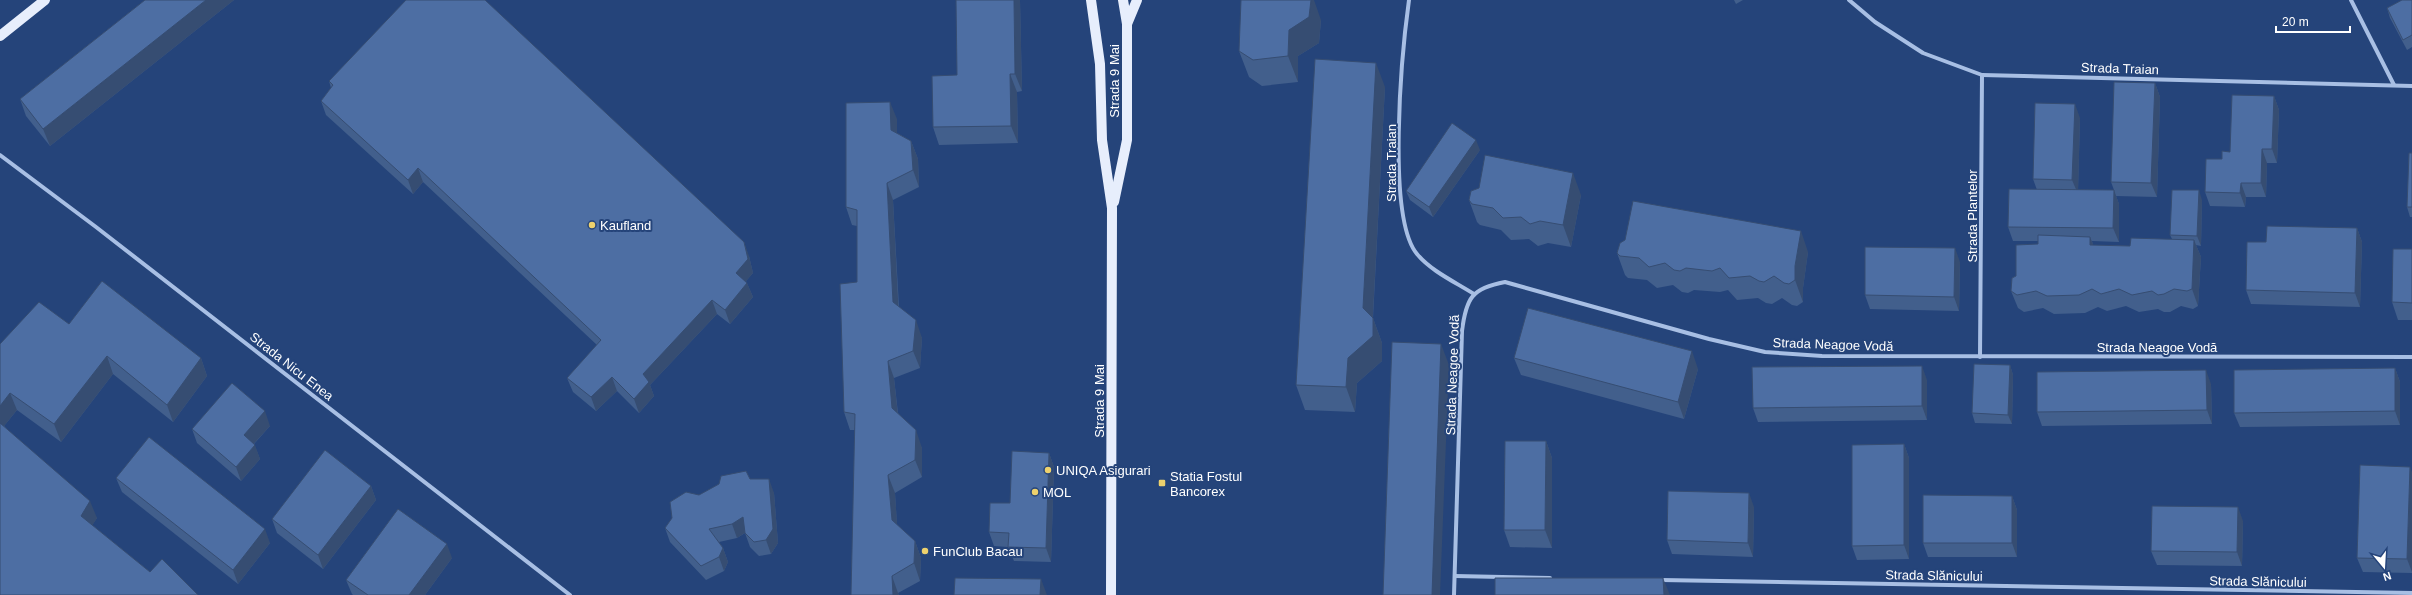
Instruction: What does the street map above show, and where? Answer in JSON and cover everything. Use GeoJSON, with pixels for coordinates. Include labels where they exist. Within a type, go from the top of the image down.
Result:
{"type":"FeatureCollection","features":[{"type":"Feature","properties":{"kind":"main road"},"geometry":{"type":"LineString","coordinates":[[0,36],[45,0]]}},
{"type":"Feature","properties":{"kind":"main road","name":"Strada 9 Mai"},"geometry":{"type":"LineString","coordinates":[[1091,0],[1100,64],[1102,140],[1112,208],[1111,595]]}},
{"type":"Feature","properties":{"kind":"main road","name":"Strada 9 Mai"},"geometry":{"type":"LineString","coordinates":[[1112,208],[1127,140],[1127,24],[1123,0]]}},
{"type":"Feature","properties":{"kind":"main road"},"geometry":{"type":"LineString","coordinates":[[1127,24],[1137,0]]}},
{"type":"Feature","properties":{"kind":"street","name":"Strada Traian"},"geometry":{"type":"LineString","coordinates":[[1409,0],[1404,37],[1398,180],[1401,212],[1405,230],[1416,253],[1429,266],[1474,294]]}},
{"type":"Feature","properties":{"kind":"street","name":"Strada Traian"},"geometry":{"type":"LineString","coordinates":[[1849,0],[1875,22],[1923,53],[1982,75],[2412,86]]}},
{"type":"Feature","properties":{"kind":"street"},"geometry":{"type":"LineString","coordinates":[[2351,0],[2394,86]]}},
{"type":"Feature","properties":{"kind":"street","name":"Strada Plantelor"},"geometry":{"type":"LineString","coordinates":[[1980,357],[1982,75]]}},
{"type":"Feature","properties":{"kind":"street","name":"Strada Nicu Enea"},"geometry":{"type":"LineString","coordinates":[[0,155],[96,227],[570,595]]}},
{"type":"Feature","properties":{"kind":"street","name":"Strada Neagoe Vodă"},"geometry":{"type":"LineString","coordinates":[[1454,595],[1462,331],[1465,307],[1474,294],[1485,286],[1505,282],[1709,339],[1765,352],[1822,356],[2412,357]]}},
{"type":"Feature","properties":{"kind":"street"},"geometry":{"type":"LineString","coordinates":[[1455,576],[1558,578]]}},
{"type":"Feature","properties":{"kind":"street","name":"Strada Slănicului"},"geometry":{"type":"LineString","coordinates":[[1653,580],[2412,593]]}},
{"type":"Feature","properties":{"kind":"building"},"geometry":{"type":"Polygon","coordinates":[[[145,0],[206,0],[43,129],[20,99],[145,0]]]}},
{"type":"Feature","properties":{"kind":"building","name":"Kaufland"},"geometry":{"type":"Polygon","coordinates":[[[406,0],[485,0],[744,242],[748,259],[736,273],[747,283],[725,310],[712,300],[643,374],[649,382],[634,399],[612,377],[591,397],[567,378],[601,340],[418,168],[408,180],[321,101],[333,85],[329,81],[406,0]]]}},
{"type":"Feature","properties":{"kind":"building"},"geometry":{"type":"Polygon","coordinates":[[[956,0],[1014,0],[1015,74],[1010,74],[1011,126],[933,127],[932,76],[957,75],[956,0]]]}},
{"type":"Feature","properties":{"kind":"building"},"geometry":{"type":"Polygon","coordinates":[[[1241,0],[1311,0],[1309,17],[1289,30],[1288,56],[1253,60],[1239,51],[1241,0]]]}},
{"type":"Feature","properties":{"kind":"building"},"geometry":{"type":"Polygon","coordinates":[[[2402,0],[2412,0],[2412,35],[2403,40],[2387,8],[2402,0]]]}},
{"type":"Feature","properties":{"kind":"building"},"geometry":{"type":"Polygon","coordinates":[[[1315,59],[1376,63],[1363,308],[1373,318],[1373,336],[1348,358],[1346,387],[1296,385],[1315,59]]]}},
{"type":"Feature","properties":{"kind":"building"},"geometry":{"type":"Polygon","coordinates":[[[2114,82],[2155,83],[2151,183],[2111,182],[2114,82]]]}},
{"type":"Feature","properties":{"kind":"building"},"geometry":{"type":"Polygon","coordinates":[[[2232,95],[2274,96],[2272,149],[2262,149],[2261,183],[2241,183],[2240,193],[2205,192],[2206,159],[2222,159],[2222,151],[2230,152],[2232,95]]]}},
{"type":"Feature","properties":{"kind":"building"},"geometry":{"type":"Polygon","coordinates":[[[890,102],[891,130],[911,141],[913,170],[887,183],[893,302],[916,320],[913,351],[888,361],[892,408],[916,430],[915,460],[888,475],[892,520],[915,541],[914,563],[892,576],[893,595],[851,595],[855,414],[844,412],[840,284],[857,282],[857,210],[846,207],[846,103],[890,102]]]}},
{"type":"Feature","properties":{"kind":"building"},"geometry":{"type":"Polygon","coordinates":[[[2035,103],[2075,104],[2072,180],[2033,179],[2035,103]]]}},
{"type":"Feature","properties":{"kind":"building"},"geometry":{"type":"Polygon","coordinates":[[[1452,123],[1476,140],[1429,207],[1406,191],[1452,123]]]}},
{"type":"Feature","properties":{"kind":"building"},"geometry":{"type":"Polygon","coordinates":[[[2409,153],[2412,153],[2412,207],[2407,207],[2409,153]]]}},
{"type":"Feature","properties":{"kind":"building"},"geometry":{"type":"Polygon","coordinates":[[[1485,155],[1573,173],[1563,225],[1540,221],[1530,224],[1521,217],[1503,218],[1493,208],[1472,204],[1469,200],[1471,191],[1479,188],[1485,155]]]}},
{"type":"Feature","properties":{"kind":"building"},"geometry":{"type":"Polygon","coordinates":[[[2009,189],[2114,190],[2113,228],[2008,227],[2009,189]]]}},
{"type":"Feature","properties":{"kind":"building"},"geometry":{"type":"Polygon","coordinates":[[[2172,190],[2199,190],[2197,236],[2170,235],[2172,190]]]}},
{"type":"Feature","properties":{"kind":"building"},"geometry":{"type":"Polygon","coordinates":[[[1633,201],[1801,231],[1795,266],[1795,280],[1789,284],[1784,283],[1774,276],[1764,282],[1750,276],[1729,278],[1720,268],[1712,271],[1686,268],[1680,271],[1674,270],[1665,263],[1649,267],[1639,258],[1620,256],[1617,253],[1620,243],[1625,240],[1633,201]]]}},
{"type":"Feature","properties":{"kind":"building"},"geometry":{"type":"Polygon","coordinates":[[[2267,226],[2357,228],[2355,293],[2246,290],[2247,242],[2266,242],[2267,226]]]}},
{"type":"Feature","properties":{"kind":"building"},"geometry":{"type":"Polygon","coordinates":[[[2038,235],[2090,237],[2090,245],[2130,246],[2131,238],[2194,240],[2192,289],[2187,291],[2174,289],[2158,295],[2152,291],[2132,295],[2119,289],[2101,294],[2092,289],[2079,295],[2047,296],[2036,291],[2017,295],[2011,291],[2012,278],[2016,276],[2016,245],[2038,244],[2038,235]]]}},
{"type":"Feature","properties":{"kind":"building"},"geometry":{"type":"Polygon","coordinates":[[[1865,247],[1955,248],[1954,297],[1865,295],[1865,247]]]}},
{"type":"Feature","properties":{"kind":"building"},"geometry":{"type":"Polygon","coordinates":[[[2393,249],[2412,249],[2412,303],[2392,302],[2393,249]]]}},
{"type":"Feature","properties":{"kind":"building"},"geometry":{"type":"Polygon","coordinates":[[[102,281],[201,358],[167,405],[107,356],[54,424],[10,393],[0,406],[0,344],[39,302],[69,324],[102,281]]]}},
{"type":"Feature","properties":{"kind":"building"},"geometry":{"type":"Polygon","coordinates":[[[1528,308],[1692,351],[1678,402],[1514,358],[1528,308]]]}},
{"type":"Feature","properties":{"kind":"building"},"geometry":{"type":"Polygon","coordinates":[[[1392,342],[1441,344],[1432,595],[1383,595],[1392,342]]]}},
{"type":"Feature","properties":{"kind":"building"},"geometry":{"type":"Polygon","coordinates":[[[1974,364],[2010,365],[2008,415],[1972,413],[1974,364]]]}},
{"type":"Feature","properties":{"kind":"building"},"geometry":{"type":"Polygon","coordinates":[[[1922,366],[1922,406],[1753,408],[1752,367],[1922,366]]]}},
{"type":"Feature","properties":{"kind":"building"},"geometry":{"type":"Polygon","coordinates":[[[2395,368],[2395,411],[2234,413],[2234,370],[2395,368]]]}},
{"type":"Feature","properties":{"kind":"building"},"geometry":{"type":"Polygon","coordinates":[[[2206,370],[2207,410],[2037,412],[2037,372],[2206,370]]]}},
{"type":"Feature","properties":{"kind":"building"},"geometry":{"type":"Polygon","coordinates":[[[232,383],[265,411],[244,435],[255,445],[236,467],[192,429],[232,383]]]}},
{"type":"Feature","properties":{"kind":"building"},"geometry":{"type":"Polygon","coordinates":[[[0,423],[90,501],[81,516],[150,572],[162,559],[198,595],[0,595],[0,423]]]}},
{"type":"Feature","properties":{"kind":"building"},"geometry":{"type":"Polygon","coordinates":[[[149,437],[265,529],[233,570],[116,478],[149,437]]]}},
{"type":"Feature","properties":{"kind":"building"},"geometry":{"type":"Polygon","coordinates":[[[1505,441],[1546,441],[1545,530],[1504,530],[1505,441]]]}},
{"type":"Feature","properties":{"kind":"building"},"geometry":{"type":"Polygon","coordinates":[[[1904,444],[1904,545],[1852,546],[1852,445],[1904,444]]]}},
{"type":"Feature","properties":{"kind":"building"},"geometry":{"type":"Polygon","coordinates":[[[325,450],[371,486],[318,555],[272,519],[325,450]]]}},
{"type":"Feature","properties":{"kind":"building","name":"MOL"},"geometry":{"type":"Polygon","coordinates":[[[1012,451],[1049,453],[1046,548],[1008,547],[1009,533],[989,532],[990,503],[1010,503],[1012,451]]]}},
{"type":"Feature","properties":{"kind":"building"},"geometry":{"type":"Polygon","coordinates":[[[2360,465],[2410,467],[2407,559],[2357,558],[2360,465]]]}},
{"type":"Feature","properties":{"kind":"building"},"geometry":{"type":"Polygon","coordinates":[[[746,471],[750,479],[769,479],[773,529],[766,540],[754,542],[745,533],[743,517],[732,524],[709,529],[723,548],[719,557],[701,566],[665,528],[672,518],[670,502],[686,492],[699,495],[719,484],[721,476],[746,471]]]}},
{"type":"Feature","properties":{"kind":"building"},"geometry":{"type":"Polygon","coordinates":[[[1668,491],[1749,493],[1748,543],[1667,540],[1668,491]]]}},
{"type":"Feature","properties":{"kind":"building"},"geometry":{"type":"Polygon","coordinates":[[[1923,495],[2012,496],[2012,543],[1923,543],[1923,495]]]}},
{"type":"Feature","properties":{"kind":"building"},"geometry":{"type":"Polygon","coordinates":[[[2152,506],[2238,507],[2237,552],[2151,551],[2152,506]]]}},
{"type":"Feature","properties":{"kind":"building"},"geometry":{"type":"Polygon","coordinates":[[[398,509],[447,544],[409,595],[368,595],[346,580],[398,509]]]}},
{"type":"Feature","properties":{"kind":"building"},"geometry":{"type":"Polygon","coordinates":[[[955,578],[1041,579],[1040,595],[954,595],[955,578]]]}},
{"type":"Feature","properties":{"kind":"building"},"geometry":{"type":"Polygon","coordinates":[[[1495,578],[1663,578],[1664,595],[1495,595],[1495,578]]]}},
{"type":"Feature","properties":{"kind":"place","name":"Kaufland"},"geometry":{"type":"Point","coordinates":[592,225]}},
{"type":"Feature","properties":{"kind":"place","name":"UNIQA Asigurari"},"geometry":{"type":"Point","coordinates":[1048,470]}},
{"type":"Feature","properties":{"kind":"place","name":"Statia Fostul Bancorex"},"geometry":{"type":"Point","coordinates":[1162,483]}},
{"type":"Feature","properties":{"kind":"place","name":"MOL"},"geometry":{"type":"Point","coordinates":[1035,492]}},
{"type":"Feature","properties":{"kind":"place","name":"FunClub Bacau"},"geometry":{"type":"Point","coordinates":[925,551]}}]}
